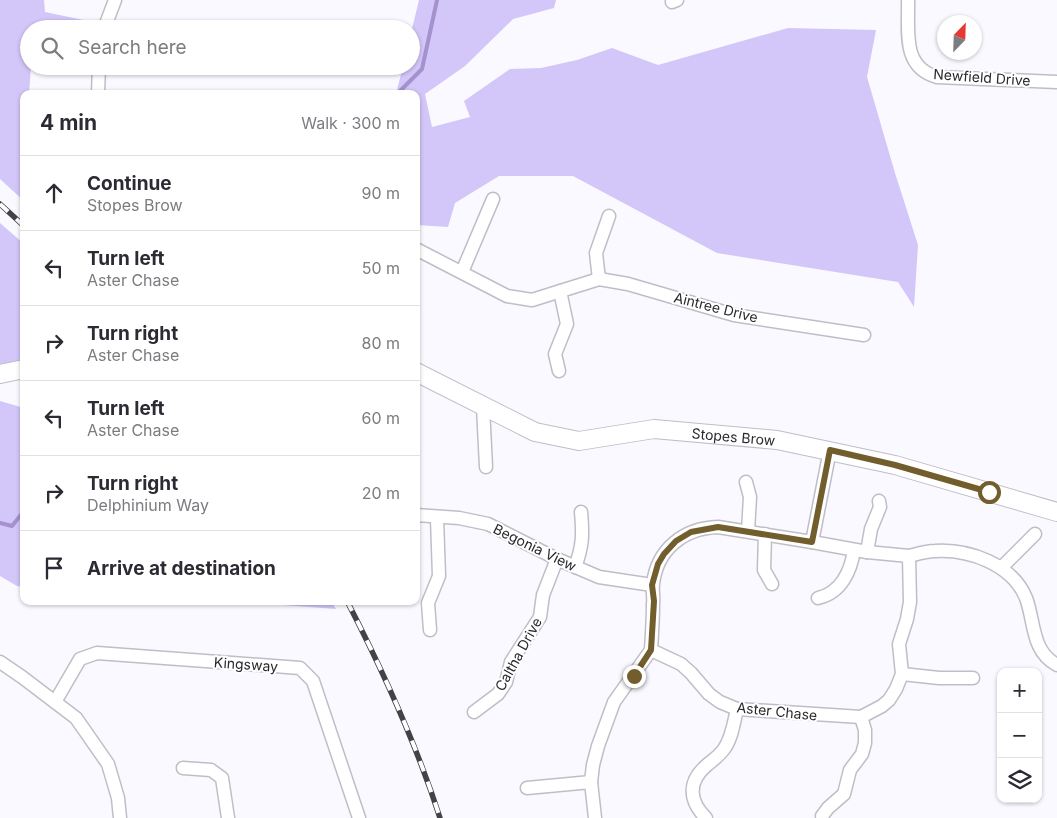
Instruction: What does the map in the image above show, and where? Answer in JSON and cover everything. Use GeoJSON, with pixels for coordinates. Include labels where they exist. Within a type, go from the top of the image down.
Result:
{"type":"FeatureCollection","features":[{"type":"Feature","properties":{"kind":"main road"},"geometry":{"type":"LineString","coordinates":[[0,374],[20,370]]}},
{"type":"Feature","properties":{"kind":"main road","name":"Stopes Brow"},"geometry":{"type":"LineString","coordinates":[[420,374],[535,432],[579,441],[654,429],[777,440],[895,465],[1057,512]]}},
{"type":"Feature","properties":{"kind":"street"},"geometry":{"type":"LineString","coordinates":[[107,20],[115,0]]}},
{"type":"Feature","properties":{"kind":"street","name":"Newfield Drive"},"geometry":{"type":"LineString","coordinates":[[908,0],[909,47],[911,56],[917,66],[929,75],[937,77],[1057,82]]}},
{"type":"Feature","properties":{"kind":"street"},"geometry":{"type":"LineString","coordinates":[[98,90],[99,75]]}},
{"type":"Feature","properties":{"kind":"street"},"geometry":{"type":"LineString","coordinates":[[462,272],[493,199]]}},
{"type":"Feature","properties":{"kind":"street"},"geometry":{"type":"LineString","coordinates":[[599,279],[596,253],[610,216]]}},
{"type":"Feature","properties":{"kind":"street","name":"Aintree Drive"},"geometry":{"type":"LineString","coordinates":[[420,251],[508,296],[532,300],[599,279],[628,284],[734,315],[864,335]]}},
{"type":"Feature","properties":{"kind":"street"},"geometry":{"type":"LineString","coordinates":[[559,372],[555,354],[567,324],[560,291]]}},
{"type":"Feature","properties":{"kind":"street"},"geometry":{"type":"LineString","coordinates":[[483,407],[486,467]]}},
{"type":"Feature","properties":{"kind":"street"},"geometry":{"type":"LineString","coordinates":[[812,542],[830,450]]}},
{"type":"Feature","properties":{"kind":"street"},"geometry":{"type":"LineString","coordinates":[[746,482],[750,497],[748,531]]}},
{"type":"Feature","properties":{"kind":"street"},"geometry":{"type":"LineString","coordinates":[[818,598],[828,596],[836,591],[850,569],[861,551],[880,508],[879,501]]}},
{"type":"Feature","properties":{"kind":"street"},"geometry":{"type":"LineString","coordinates":[[575,567],[583,541],[581,512]]}},
{"type":"Feature","properties":{"kind":"street","name":"Begonia View"},"geometry":{"type":"LineString","coordinates":[[420,516],[459,518],[488,524],[599,578],[652,585]]}},
{"type":"Feature","properties":{"kind":"street"},"geometry":{"type":"LineString","coordinates":[[430,630],[428,603],[439,576],[437,518]]}},
{"type":"Feature","properties":{"kind":"street"},"geometry":{"type":"LineString","coordinates":[[595,818],[591,782],[593,765],[614,702],[651,650],[654,601],[652,585],[658,564],[669,547],[682,536],[691,532],[708,527],[718,527],[861,551],[909,556],[933,551],[953,551],[986,560],[1001,568],[1015,581],[1025,597],[1034,635],[1042,652],[1051,662],[1057,665]]}},
{"type":"Feature","properties":{"kind":"street"},"geometry":{"type":"LineString","coordinates":[[765,534],[764,570],[772,584]]}},
{"type":"Feature","properties":{"kind":"street"},"geometry":{"type":"LineString","coordinates":[[1001,568],[1035,534]]}},
{"type":"Feature","properties":{"kind":"street"},"geometry":{"type":"LineString","coordinates":[[822,816],[844,794],[850,770],[862,754],[865,743],[865,730],[861,717],[874,712],[890,700],[902,674],[898,644],[908,619],[910,602],[909,556]]}},
{"type":"Feature","properties":{"kind":"street","name":"Caltha Drive"},"geometry":{"type":"LineString","coordinates":[[474,712],[498,694],[506,682],[512,662],[540,617],[543,595],[557,559]]}},
{"type":"Feature","properties":{"kind":"street","name":"Aster Chase"},"geometry":{"type":"LineString","coordinates":[[651,650],[681,664],[709,694],[720,702],[737,709],[861,717]]}},
{"type":"Feature","properties":{"kind":"street","name":"Kingsway"},"geometry":{"type":"LineString","coordinates":[[55,702],[80,659],[97,653],[300,668],[313,681],[359,818]]}},
{"type":"Feature","properties":{"kind":"street"},"geometry":{"type":"LineString","coordinates":[[0,662],[76,718],[108,764],[118,798],[120,818]]}},
{"type":"Feature","properties":{"kind":"street"},"geometry":{"type":"LineString","coordinates":[[902,674],[940,678],[972,678]]}},
{"type":"Feature","properties":{"kind":"street"},"geometry":{"type":"LineString","coordinates":[[706,818],[696,808],[692,788],[694,780],[725,748],[731,734],[737,709]]}},
{"type":"Feature","properties":{"kind":"street"},"geometry":{"type":"LineString","coordinates":[[183,768],[211,770],[222,778],[228,818]]}},
{"type":"Feature","properties":{"kind":"street"},"geometry":{"type":"LineString","coordinates":[[527,788],[591,782]]}},
{"type":"Feature","properties":{"kind":"shaded area"},"geometry":{"type":"Polygon","coordinates":[[[0,0],[44,0],[45,12],[83,20],[20,20],[20,75],[30,75],[29,90],[20,90],[20,197],[0,179],[0,0]]]}},
{"type":"Feature","properties":{"kind":"shaded area"},"geometry":{"type":"Polygon","coordinates":[[[419,0],[556,0],[554,8],[513,19],[465,66],[425,94],[432,127],[470,117],[464,101],[510,69],[541,68],[577,60],[612,48],[658,65],[788,28],[876,30],[867,77],[918,245],[914,307],[898,282],[717,253],[573,176],[499,176],[455,203],[448,227],[420,225],[420,90],[397,90],[401,75],[420,75],[420,20],[414,20],[419,0]]]}},
{"type":"Feature","properties":{"kind":"shaded area"},"geometry":{"type":"Polygon","coordinates":[[[0,223],[20,240],[20,361],[0,364],[0,223]]]}},
{"type":"Feature","properties":{"kind":"shaded area"},"geometry":{"type":"Polygon","coordinates":[[[0,401],[20,407],[20,586],[0,576],[0,401]]]}},
{"type":"Feature","properties":{"kind":"shaded area"},"geometry":{"type":"Polygon","coordinates":[[[284,605],[334,605],[336,609],[284,605]]]}},
{"type":"Feature","properties":{"kind":"waterway"},"geometry":{"type":"LineString","coordinates":[[420,71],[437,0]]}},
{"type":"Feature","properties":{"kind":"waterway"},"geometry":{"type":"LineString","coordinates":[[401,90],[416,75]]}},
{"type":"Feature","properties":{"kind":"waterway"},"geometry":{"type":"LineString","coordinates":[[0,523],[12,526],[20,516]]}},
{"type":"Feature","properties":{"kind":"railway"},"geometry":{"type":"LineString","coordinates":[[0,204],[20,222]]}},
{"type":"Feature","properties":{"kind":"railway"},"geometry":{"type":"LineString","coordinates":[[349,605],[398,708],[431,790],[440,818]]}},
{"type":"Feature","properties":{"kind":"route"},"geometry":{"type":"LineString","coordinates":[[634,676],[651,650],[654,601],[652,585],[658,564],[669,547],[682,536],[708,527],[748,531],[812,542],[830,450],[895,465],[989,492]]}}]}
